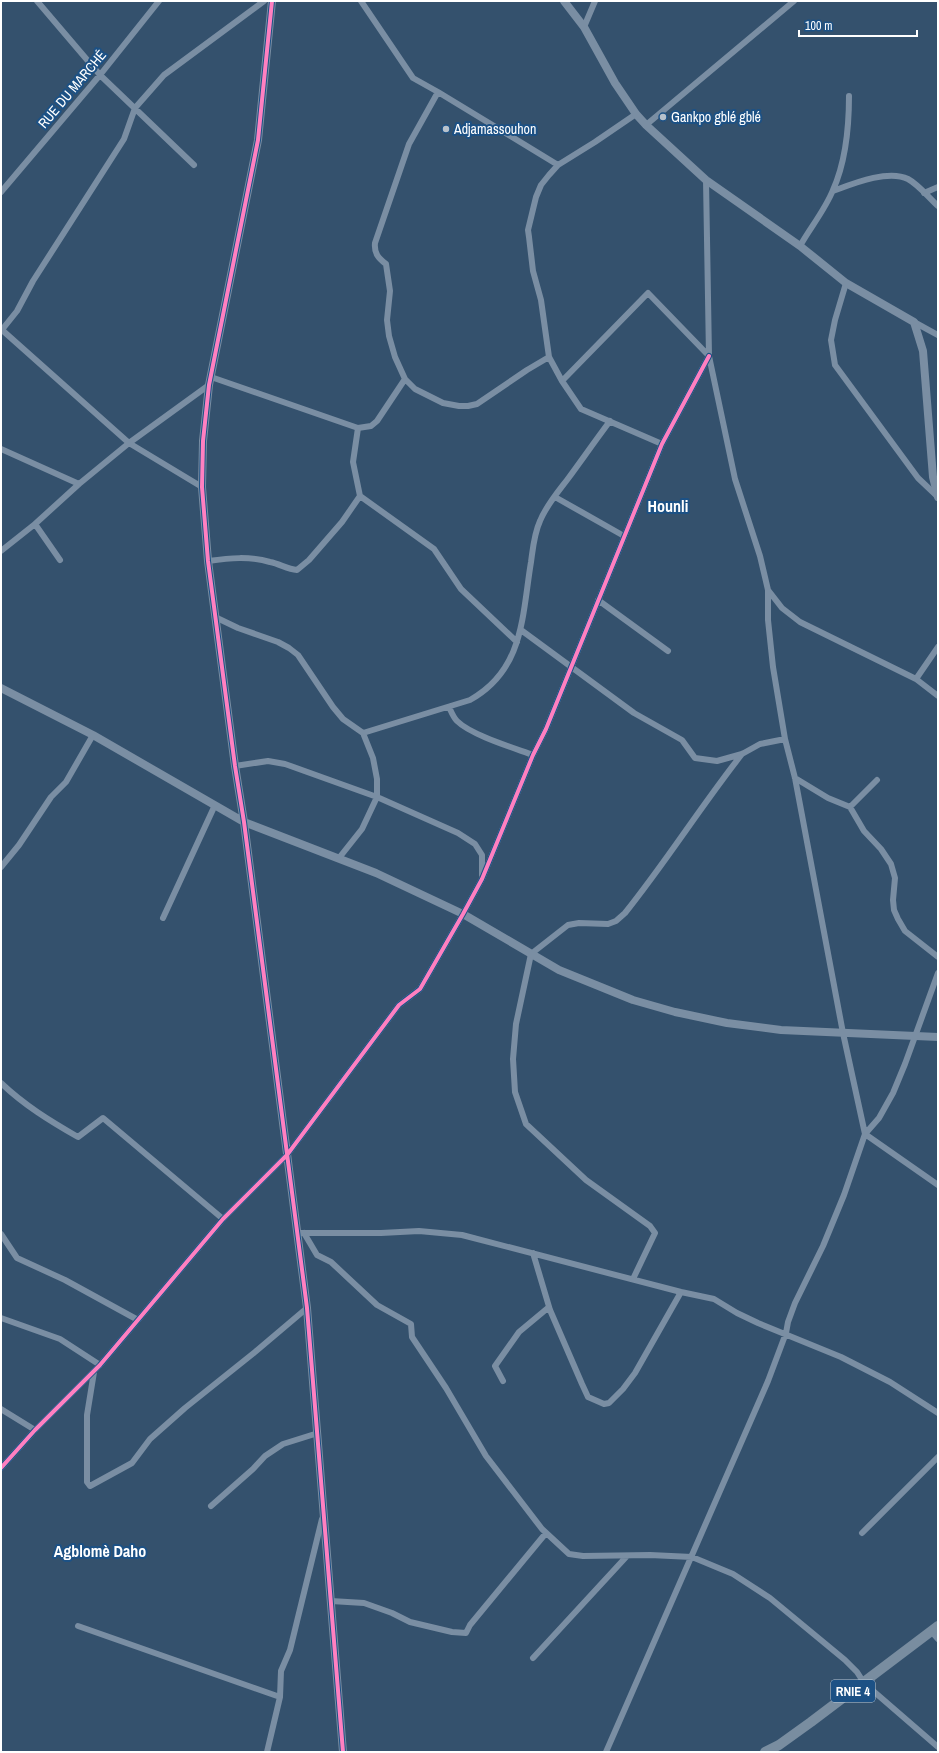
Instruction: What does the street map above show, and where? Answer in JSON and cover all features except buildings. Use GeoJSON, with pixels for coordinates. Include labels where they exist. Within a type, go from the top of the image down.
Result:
{"type":"FeatureCollection","features":[{"type":"Feature","properties":{"kind":"main road","name":"RNIE 4"},"geometry":{"type":"LineString","coordinates":[[765,1752],[782,1748],[934,1628]]}},
{"type":"Feature","properties":{"kind":"street"},"geometry":{"type":"LineString","coordinates":[[37,1],[100,75],[194,165]]}},
{"type":"Feature","properties":{"kind":"street","name":"RUE DU MARCHÉ"},"geometry":{"type":"LineString","coordinates":[[1,192],[100,75],[159,1]]}},
{"type":"Feature","properties":{"kind":"street"},"geometry":{"type":"LineString","coordinates":[[202,487],[129,443],[1,330],[17,311],[33,281],[124,139],[135,108],[164,75],[264,1]]}},
{"type":"Feature","properties":{"kind":"street"},"geometry":{"type":"LineString","coordinates":[[272,1],[258,140],[210,381],[203,442],[202,487],[208,561],[215,617],[244,822],[287,1155],[301,1233],[343,1752]]}},
{"type":"Feature","properties":{"kind":"street"},"geometry":{"type":"LineString","coordinates":[[362,1],[413,78],[558,165]]}},
{"type":"Feature","properties":{"kind":"street"},"geometry":{"type":"LineString","coordinates":[[564,1],[584,27],[615,83],[636,114],[706,180],[800,246],[846,283],[938,335]]}},
{"type":"Feature","properties":{"kind":"street"},"geometry":{"type":"LineString","coordinates":[[584,27],[595,1]]}},
{"type":"Feature","properties":{"kind":"street"},"geometry":{"type":"LineString","coordinates":[[646,125],[794,1]]}},
{"type":"Feature","properties":{"kind":"street"},"geometry":{"type":"LineString","coordinates":[[438,92],[408,144],[374,243],[376,255],[386,264],[390,291],[387,320],[389,336],[395,357],[405,379],[415,389],[428,397],[443,403],[468,406],[477,404],[549,357]]}},
{"type":"Feature","properties":{"kind":"street"},"geometry":{"type":"LineString","coordinates":[[800,246],[833,191],[844,158],[848,124],[849,96]]}},
{"type":"Feature","properties":{"kind":"street"},"geometry":{"type":"LineString","coordinates":[[636,114],[558,165],[541,185],[532,211],[528,230],[533,271],[541,300],[549,357],[580,409],[662,444]]}},
{"type":"Feature","properties":{"kind":"street"},"geometry":{"type":"LineString","coordinates":[[833,191],[884,176],[898,176],[910,180],[938,206]]}},
{"type":"Feature","properties":{"kind":"street"},"geometry":{"type":"LineString","coordinates":[[706,180],[709,356],[735,479],[760,556],[768,590],[768,620],[785,739],[794,778],[843,1033],[865,1134],[938,1185]]}},
{"type":"Feature","properties":{"kind":"street"},"geometry":{"type":"LineString","coordinates":[[924,193],[938,187]]}},
{"type":"Feature","properties":{"kind":"street"},"geometry":{"type":"LineString","coordinates":[[846,283],[835,320],[831,340],[835,365],[918,478],[938,496]]}},
{"type":"Feature","properties":{"kind":"street"},"geometry":{"type":"LineString","coordinates":[[562,380],[648,293],[709,356]]}},
{"type":"Feature","properties":{"kind":"street"},"geometry":{"type":"LineString","coordinates":[[914,322],[923,351],[933,477],[938,496]]}},
{"type":"Feature","properties":{"kind":"street"},"geometry":{"type":"LineString","coordinates":[[1,1468],[35,1430],[94,1372],[222,1219],[287,1155],[400,1005],[420,989],[464,914],[482,879],[534,754],[546,729],[662,444],[709,356]]}},
{"type":"Feature","properties":{"kind":"street"},"geometry":{"type":"LineString","coordinates":[[210,381],[358,428],[371,426],[377,421],[405,379]]}},
{"type":"Feature","properties":{"kind":"street"},"geometry":{"type":"LineString","coordinates":[[1,551],[35,524],[79,484],[129,443],[210,381]]}},
{"type":"Feature","properties":{"kind":"street"},"geometry":{"type":"LineString","coordinates":[[363,733],[470,700],[482,693],[502,674],[509,663],[521,630],[535,535],[541,519],[555,497],[610,421]]}},
{"type":"Feature","properties":{"kind":"street"},"geometry":{"type":"LineString","coordinates":[[358,428],[353,462],[360,496],[434,550],[461,589],[517,642]]}},
{"type":"Feature","properties":{"kind":"street"},"geometry":{"type":"LineString","coordinates":[[1,449],[79,484]]}},
{"type":"Feature","properties":{"kind":"street"},"geometry":{"type":"LineString","coordinates":[[208,561],[247,557],[272,562],[297,570],[303,566],[331,535],[360,496]]}},
{"type":"Feature","properties":{"kind":"street"},"geometry":{"type":"LineString","coordinates":[[555,497],[624,536]]}},
{"type":"Feature","properties":{"kind":"street"},"geometry":{"type":"LineString","coordinates":[[35,524],[60,560]]}},
{"type":"Feature","properties":{"kind":"street"},"geometry":{"type":"LineString","coordinates":[[768,590],[782,608],[800,622],[916,679],[938,696]]}},
{"type":"Feature","properties":{"kind":"street"},"geometry":{"type":"LineString","coordinates":[[598,600],[668,651]]}},
{"type":"Feature","properties":{"kind":"street"},"geometry":{"type":"LineString","coordinates":[[215,617],[238,628],[278,642],[298,655],[333,708],[343,719],[363,733],[373,758],[377,797],[362,828],[339,858]]}},
{"type":"Feature","properties":{"kind":"street"},"geometry":{"type":"LineString","coordinates":[[521,630],[634,713],[682,740],[695,758],[717,761],[742,754],[760,744],[785,739]]}},
{"type":"Feature","properties":{"kind":"street"},"geometry":{"type":"LineString","coordinates":[[916,679],[938,647]]}},
{"type":"Feature","properties":{"kind":"street"},"geometry":{"type":"LineString","coordinates":[[1,688],[93,735],[244,822],[339,858],[464,914],[559,970],[633,1000],[675,1012],[727,1023],[781,1030],[938,1037]]}},
{"type":"Feature","properties":{"kind":"street"},"geometry":{"type":"LineString","coordinates":[[449,707],[456,720],[469,728],[498,742],[534,754]]}},
{"type":"Feature","properties":{"kind":"street"},"geometry":{"type":"LineString","coordinates":[[1,867],[19,845],[51,797],[66,782],[93,735]]}},
{"type":"Feature","properties":{"kind":"street"},"geometry":{"type":"LineString","coordinates":[[633,1279],[655,1233],[650,1226],[586,1180],[526,1124],[516,1092],[513,1059],[516,1024],[532,954],[568,925],[579,923],[608,924],[616,921],[625,913],[672,850],[709,796],[742,754]]}},
{"type":"Feature","properties":{"kind":"street"},"geometry":{"type":"LineString","coordinates":[[235,766],[268,761],[285,764],[377,797],[458,833],[475,844],[482,856],[482,879]]}},
{"type":"Feature","properties":{"kind":"street"},"geometry":{"type":"LineString","coordinates":[[794,778],[828,798],[850,807],[864,831],[881,849],[891,864],[895,878],[893,900],[894,910],[905,931],[938,957]]}},
{"type":"Feature","properties":{"kind":"street"},"geometry":{"type":"LineString","coordinates":[[850,807],[877,780]]}},
{"type":"Feature","properties":{"kind":"street"},"geometry":{"type":"LineString","coordinates":[[163,918],[215,805]]}},
{"type":"Feature","properties":{"kind":"street"},"geometry":{"type":"LineString","coordinates":[[606,1752],[765,1388],[786,1333],[788,1322],[795,1303],[844,1195],[865,1134],[879,1118],[893,1093],[938,973]]}},
{"type":"Feature","properties":{"kind":"street"},"geometry":{"type":"LineString","coordinates":[[1,1083],[16,1097],[40,1115],[78,1137],[103,1118],[222,1219]]}},
{"type":"Feature","properties":{"kind":"street"},"geometry":{"type":"LineString","coordinates":[[301,1233],[426,1232],[462,1235],[680,1292],[714,1299],[737,1313],[841,1357],[890,1382],[938,1413]]}},
{"type":"Feature","properties":{"kind":"street"},"geometry":{"type":"LineString","coordinates":[[301,1233],[317,1255],[331,1262],[377,1305],[411,1324],[412,1337],[446,1388],[486,1456],[546,1533],[569,1554],[583,1556],[692,1556],[733,1574],[770,1598],[845,1660],[857,1672],[864,1684],[938,1746]]}},
{"type":"Feature","properties":{"kind":"street"},"geometry":{"type":"LineString","coordinates":[[1,1234],[17,1258],[65,1280],[138,1320]]}},
{"type":"Feature","properties":{"kind":"street"},"geometry":{"type":"LineString","coordinates":[[533,1253],[549,1307],[588,1397],[604,1404],[609,1403],[623,1390],[635,1373],[680,1292]]}},
{"type":"Feature","properties":{"kind":"street"},"geometry":{"type":"LineString","coordinates":[[503,1381],[494,1366],[519,1332],[549,1307]]}},
{"type":"Feature","properties":{"kind":"street"},"geometry":{"type":"LineString","coordinates":[[94,1372],[87,1415],[86,1482],[90,1486],[132,1462],[150,1439],[185,1408],[307,1308]]}},
{"type":"Feature","properties":{"kind":"street"},"geometry":{"type":"LineString","coordinates":[[1,1318],[60,1339],[100,1365]]}},
{"type":"Feature","properties":{"kind":"street"},"geometry":{"type":"LineString","coordinates":[[1,1408],[35,1430]]}},
{"type":"Feature","properties":{"kind":"street"},"geometry":{"type":"LineString","coordinates":[[211,1506],[253,1469],[265,1456],[284,1444],[318,1433]]}},
{"type":"Feature","properties":{"kind":"street"},"geometry":{"type":"LineString","coordinates":[[862,1533],[938,1457]]}},
{"type":"Feature","properties":{"kind":"street"},"geometry":{"type":"LineString","coordinates":[[267,1752],[280,1697],[281,1670],[290,1650],[324,1510]]}},
{"type":"Feature","properties":{"kind":"street"},"geometry":{"type":"LineString","coordinates":[[331,1601],[364,1603],[392,1613],[410,1622],[452,1632],[466,1633],[475,1619],[546,1533]]}},
{"type":"Feature","properties":{"kind":"street"},"geometry":{"type":"LineString","coordinates":[[533,1658],[627,1556]]}},
{"type":"Feature","properties":{"kind":"street"},"geometry":{"type":"LineString","coordinates":[[78,1626],[280,1697]]}},
{"type":"Feature","properties":{"kind":"street"},"geometry":{"type":"LineString","coordinates":[[934,1628],[938,1639]]}},
{"type":"Feature","properties":{"kind":"cycle path"},"geometry":{"type":"LineString","coordinates":[[272,1],[258,140],[209,385],[203,441],[202,487],[208,561],[235,766],[244,822],[307,1308],[343,1752]]}},
{"type":"Feature","properties":{"kind":"cycle path"},"geometry":{"type":"LineString","coordinates":[[1,1468],[35,1430],[100,1365],[223,1219],[287,1155],[399,1005],[420,989],[482,879],[533,755],[546,729],[662,444],[709,356]]}},
{"type":"Feature","properties":{"kind":"place","name":"Gankpo gblé gblé"},"geometry":{"type":"Point","coordinates":[663,117]}},
{"type":"Feature","properties":{"kind":"place","name":"Adjamassouhon"},"geometry":{"type":"Point","coordinates":[446,129]}},
{"type":"Feature","properties":{"kind":"district","name":"Hounli"},"geometry":{"type":"Point","coordinates":[668,506]}},
{"type":"Feature","properties":{"kind":"district","name":"Agblomè Daho"},"geometry":{"type":"Point","coordinates":[100,1551]}}]}
